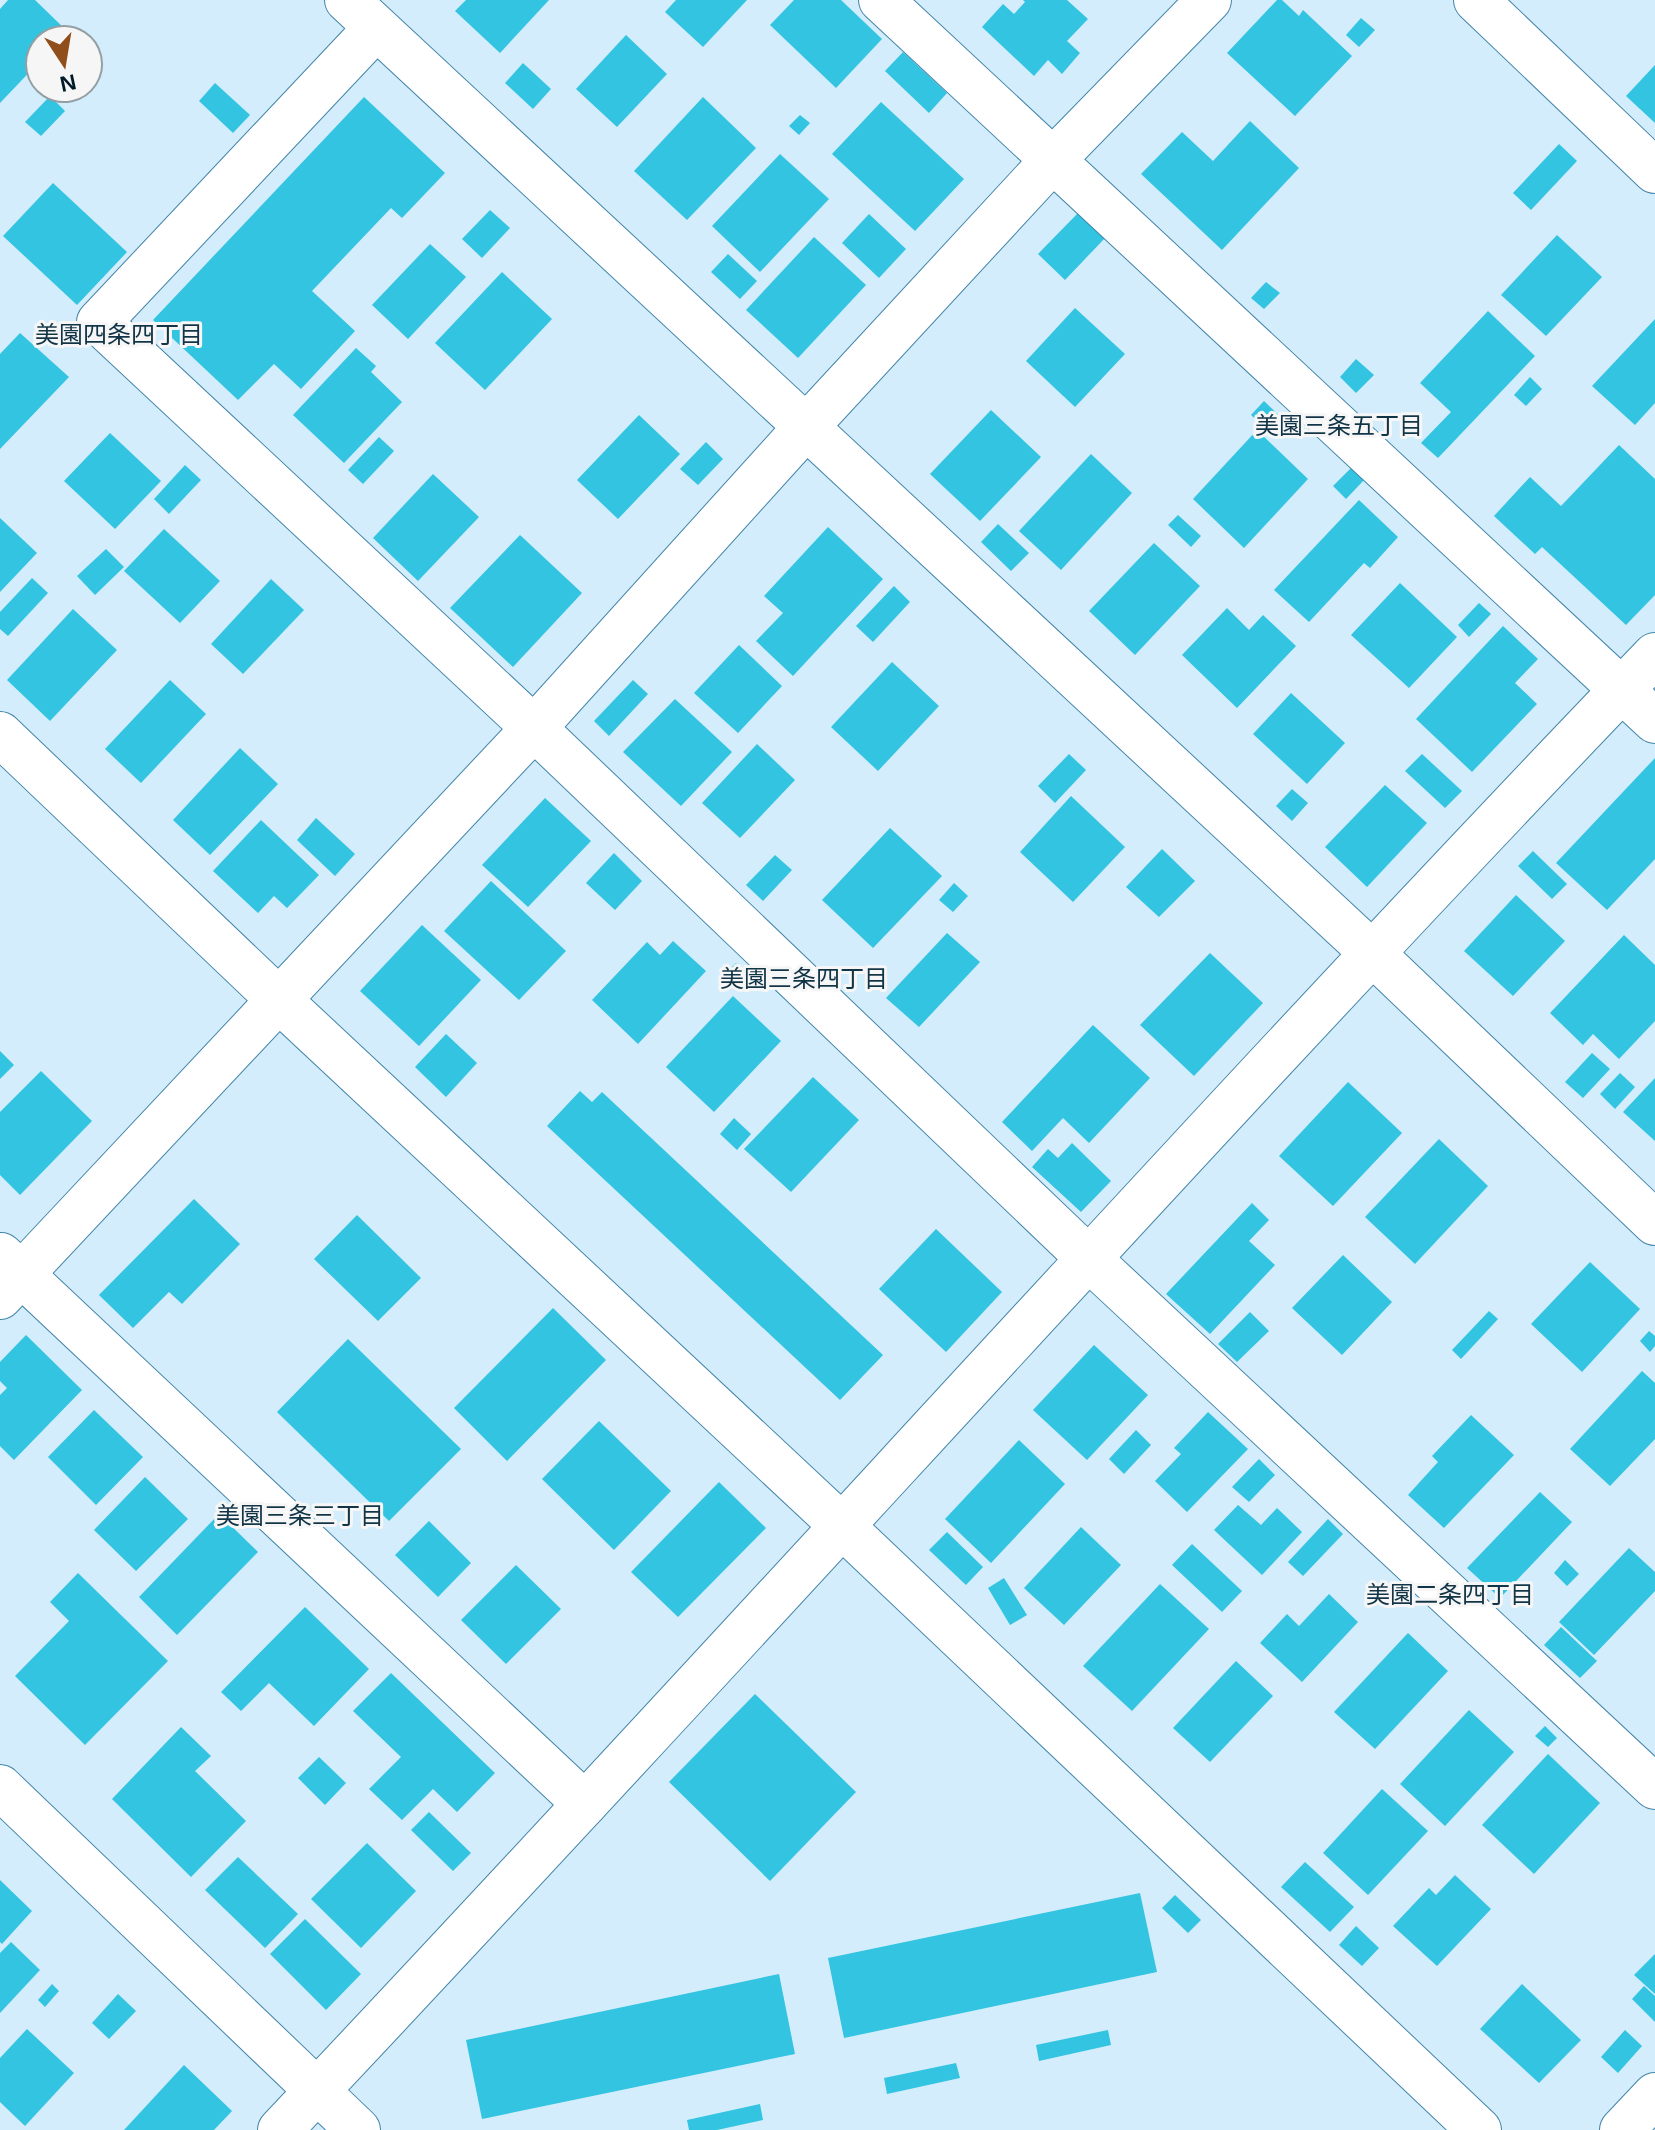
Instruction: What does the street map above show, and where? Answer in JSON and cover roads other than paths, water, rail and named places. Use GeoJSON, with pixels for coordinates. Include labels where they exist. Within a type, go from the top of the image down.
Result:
{"type":"FeatureCollection","features":[{"type":"Feature","properties":{"kind":"street"},"geometry":{"type":"LineString","coordinates":[[881,0],[1655,721]]}},
{"type":"Feature","properties":{"kind":"street"},"geometry":{"type":"LineString","coordinates":[[585,1804],[7,1275],[279,1000],[534,728],[1052,161],[1209,0]]}},
{"type":"Feature","properties":{"kind":"street"},"geometry":{"type":"LineString","coordinates":[[1476,0],[1655,171]]}},
{"type":"Feature","properties":{"kind":"street"},"geometry":{"type":"LineString","coordinates":[[1655,1223],[1371,952],[362,14],[99,322],[534,728],[1088,1258],[1655,1787]]}},
{"type":"Feature","properties":{"kind":"street"},"geometry":{"type":"LineString","coordinates":[[280,2130],[1371,952],[1655,655]]}},
{"type":"Feature","properties":{"kind":"street"},"geometry":{"type":"LineString","coordinates":[[0,734],[1479,2130]]}},
{"type":"Feature","properties":{"kind":"street"},"geometry":{"type":"LineString","coordinates":[[0,1787],[358,2130]]}},
{"type":"Feature","properties":{"kind":"street"},"geometry":{"type":"LineString","coordinates":[[1622,2130],[1655,2095]]}},
{"type":"Feature","properties":{"kind":"district","name":"美園四条四丁目"},"geometry":{"type":"Point","coordinates":[119,334]}},
{"type":"Feature","properties":{"kind":"district","name":"美園三条五丁目"},"geometry":{"type":"Point","coordinates":[1339,425]}},
{"type":"Feature","properties":{"kind":"district","name":"美園三条四丁目"},"geometry":{"type":"Point","coordinates":[804,978]}},
{"type":"Feature","properties":{"kind":"district","name":"美園三条三丁目"},"geometry":{"type":"Point","coordinates":[300,1515]}},
{"type":"Feature","properties":{"kind":"district","name":"美園二条四丁目"},"geometry":{"type":"Point","coordinates":[1450,1594]}}]}
